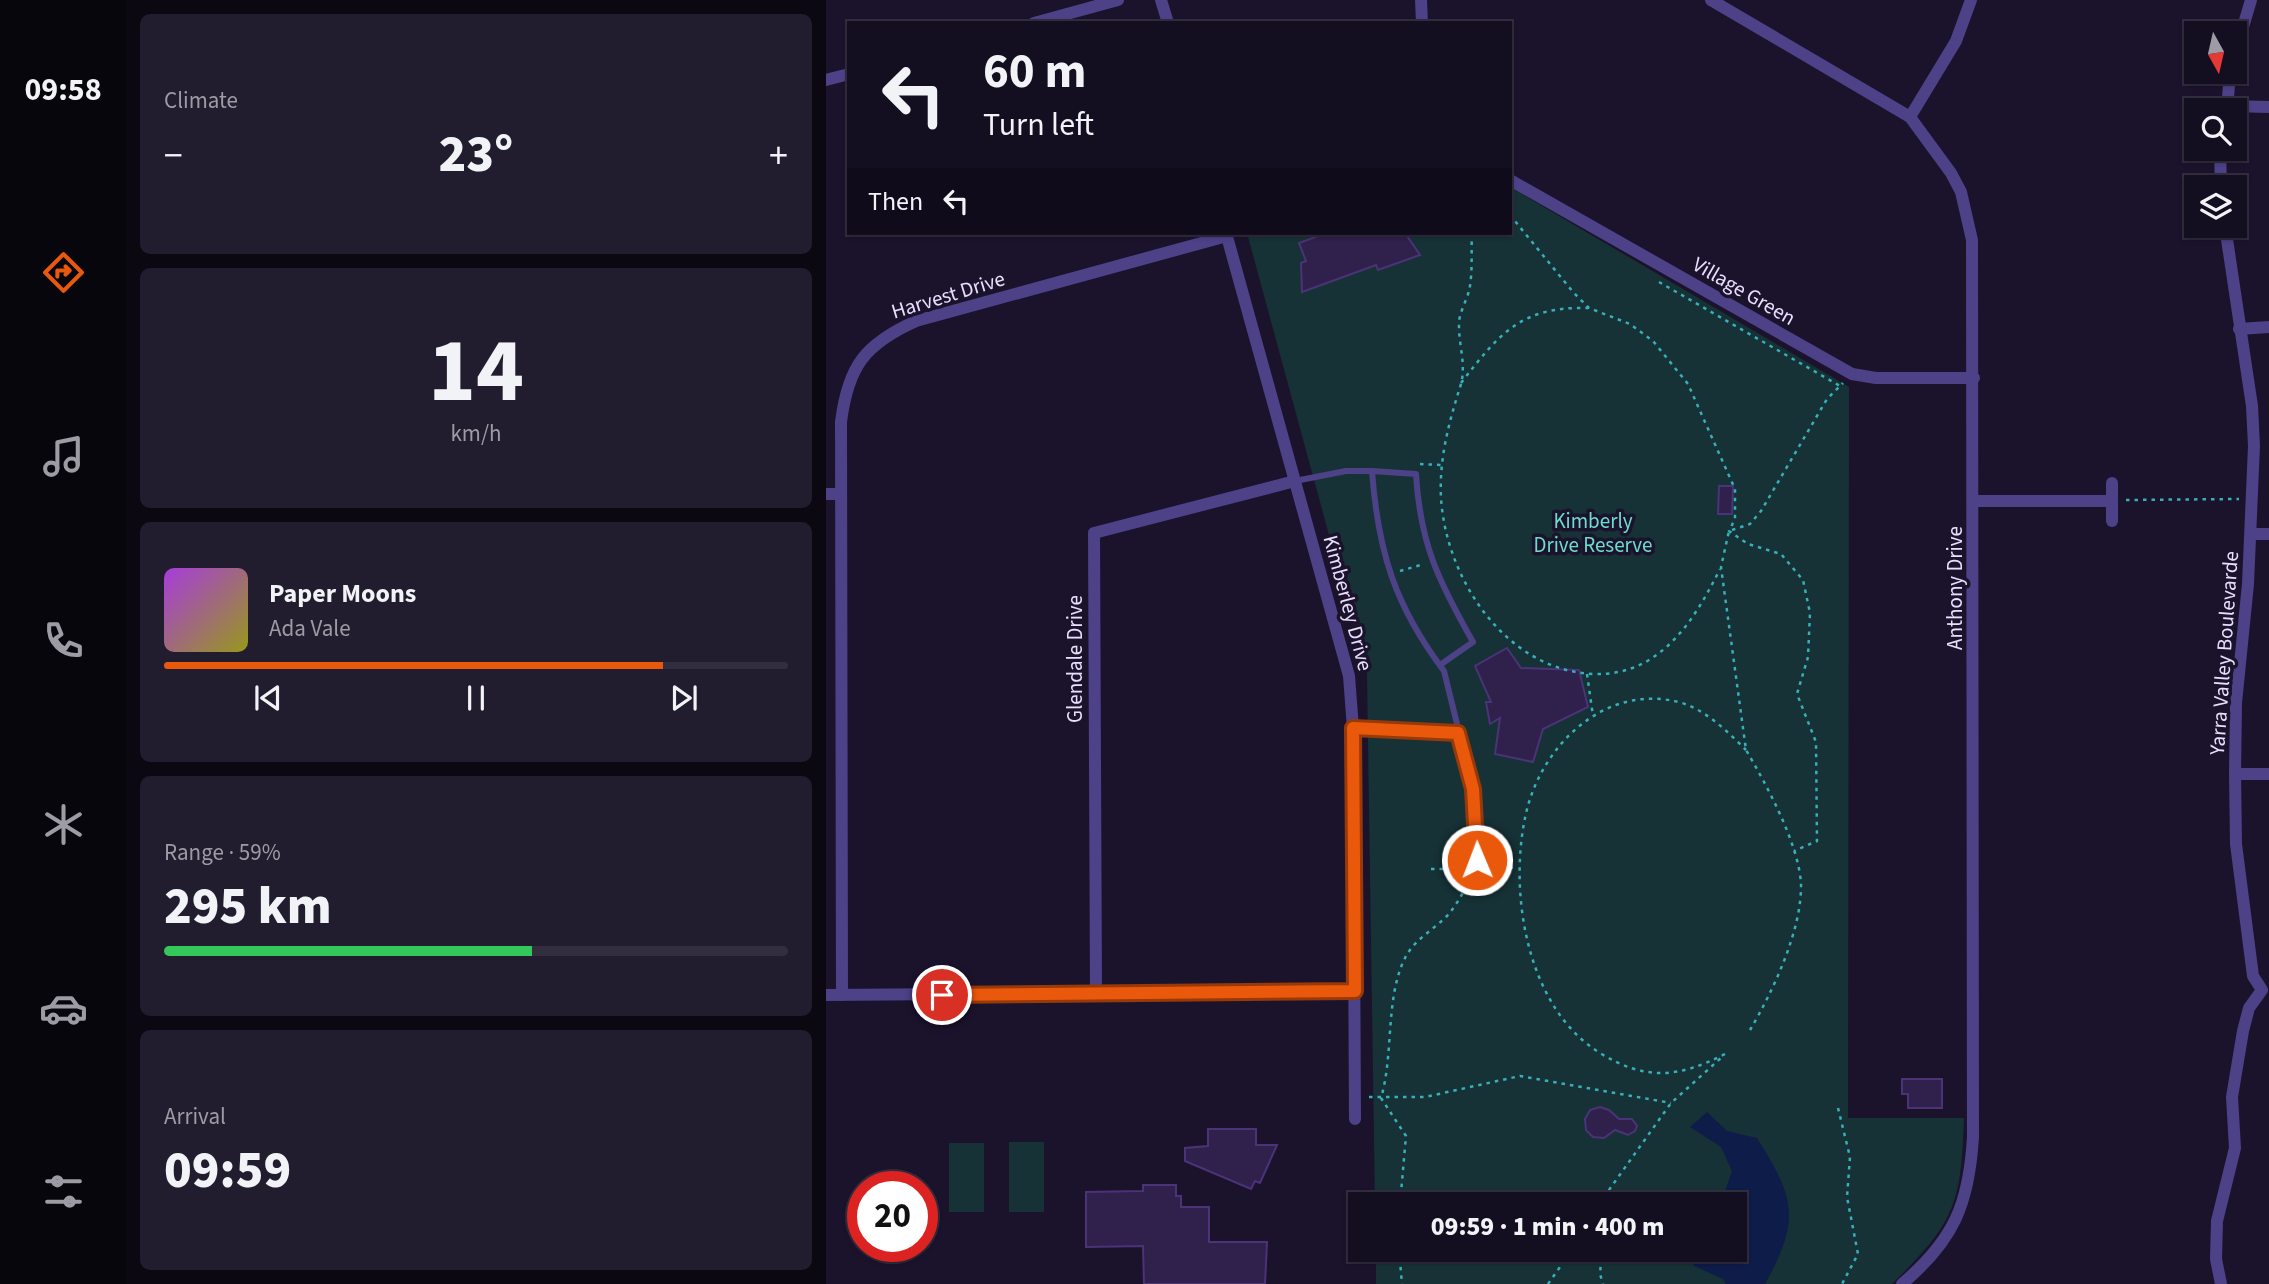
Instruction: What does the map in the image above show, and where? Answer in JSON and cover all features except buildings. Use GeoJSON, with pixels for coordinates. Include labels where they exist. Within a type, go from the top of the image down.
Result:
{"type":"FeatureCollection","features":[{"type":"Feature","properties":{"kind":"street"},"geometry":{"type":"LineString","coordinates":[[1041,21],[1118,0]]}},
{"type":"Feature","properties":{"kind":"street"},"geometry":{"type":"LineString","coordinates":[[1161,0],[1167,21]]}},
{"type":"Feature","properties":{"kind":"street"},"geometry":{"type":"LineString","coordinates":[[1421,0],[1422,21]]}},
{"type":"Feature","properties":{"kind":"street","name":"Anthony Drive"},"geometry":{"type":"LineString","coordinates":[[1711,0],[1910,117],[1942,156],[1967,213],[1973,263],[1974,377],[1971,1180],[1959,1215],[1941,1244],[1920,1269],[1902,1284]]}},
{"type":"Feature","properties":{"kind":"street"},"geometry":{"type":"LineString","coordinates":[[1910,117],[1956,41],[1971,0]]}},
{"type":"Feature","properties":{"kind":"street"},"geometry":{"type":"LineString","coordinates":[[2245,21],[2251,0]]}},
{"type":"Feature","properties":{"kind":"street"},"geometry":{"type":"LineString","coordinates":[[826,80],[847,75]]}},
{"type":"Feature","properties":{"kind":"street"},"geometry":{"type":"LineString","coordinates":[[2247,108],[2269,107]]}},
{"type":"Feature","properties":{"kind":"street","name":"Village Green"},"geometry":{"type":"LineString","coordinates":[[1512,181],[1852,374],[1876,378],[1974,377]]}},
{"type":"Feature","properties":{"kind":"street","name":"Kimberley Drive"},"geometry":{"type":"LineString","coordinates":[[1226,235],[1342,643],[1349,676],[1353,728],[1356,1119]]}},
{"type":"Feature","properties":{"kind":"street","name":"Harvest Drive"},"geometry":{"type":"LineString","coordinates":[[842,995],[841,494],[844,398],[865,351],[888,334],[916,321],[1226,235]]}},
{"type":"Feature","properties":{"kind":"street","name":"Yarra Valley Boulevarde"},"geometry":{"type":"LineString","coordinates":[[2221,1284],[2216,1259],[2217,1222],[2234,1157],[2232,1097],[2249,1008],[2265,992],[2253,976],[2239,869],[2235,774],[2236,704],[2253,499],[2252,406],[2227,238]]}},
{"type":"Feature","properties":{"kind":"street"},"geometry":{"type":"LineString","coordinates":[[2239,329],[2269,327]]}},
{"type":"Feature","properties":{"kind":"street","name":"Glendale Drive"},"geometry":{"type":"LineString","coordinates":[[1096,993],[1094,533],[1295,481]]}},
{"type":"Feature","properties":{"kind":"street"},"geometry":{"type":"LineString","coordinates":[[2112,483],[2112,521]]}},
{"type":"Feature","properties":{"kind":"street"},"geometry":{"type":"LineString","coordinates":[[826,494],[841,494]]}},
{"type":"Feature","properties":{"kind":"street"},"geometry":{"type":"LineString","coordinates":[[1974,501],[2112,501]]}},
{"type":"Feature","properties":{"kind":"street"},"geometry":{"type":"LineString","coordinates":[[2251,534],[2269,534]]}},
{"type":"Feature","properties":{"kind":"street"},"geometry":{"type":"LineString","coordinates":[[2235,774],[2269,774]]}},
{"type":"Feature","properties":{"kind":"street"},"geometry":{"type":"LineString","coordinates":[[826,995],[1355,991]]}},
{"type":"Feature","properties":{"kind":"lane"},"geometry":{"type":"LineString","coordinates":[[1295,481],[1346,471],[1416,474],[1423,534],[1439,582],[1473,642],[1440,666]]}},
{"type":"Feature","properties":{"kind":"lane"},"geometry":{"type":"LineString","coordinates":[[1372,471],[1375,521],[1389,575],[1405,611],[1444,671],[1473,789],[1477,860]]}},
{"type":"Feature","properties":{"kind":"lane"},"geometry":{"type":"LineString","coordinates":[[1353,728],[1458,733]]}},
{"type":"Feature","properties":{"kind":"path"},"geometry":{"type":"LineString","coordinates":[[1472,235],[1470,289],[1458,324],[1464,356],[1461,383],[1450,415],[1441,465],[1441,500],[1454,555],[1485,613],[1502,633],[1531,657],[1563,670],[1587,673],[1609,674],[1635,667],[1675,641],[1699,612],[1721,567],[1729,531],[1735,519],[1735,489],[1688,384],[1653,341],[1630,324],[1590,308],[1573,292],[1512,217]]}},
{"type":"Feature","properties":{"kind":"path"},"geometry":{"type":"LineString","coordinates":[[1652,278],[1840,386]]}},
{"type":"Feature","properties":{"kind":"path"},"geometry":{"type":"LineString","coordinates":[[1461,383],[1495,340],[1517,323],[1546,310],[1590,308]]}},
{"type":"Feature","properties":{"kind":"path"},"geometry":{"type":"LineString","coordinates":[[1729,531],[1750,524],[1761,511],[1827,399],[1852,374]]}},
{"type":"Feature","properties":{"kind":"path"},"geometry":{"type":"LineString","coordinates":[[2112,501],[2253,499]]}},
{"type":"Feature","properties":{"kind":"path"},"geometry":{"type":"LineString","coordinates":[[1729,531],[1748,544],[1781,554],[1803,580],[1811,613],[1808,657],[1797,694],[1816,742],[1818,841],[1794,851]]}},
{"type":"Feature","properties":{"kind":"path"},"geometry":{"type":"LineString","coordinates":[[1721,567],[1746,750]]}},
{"type":"Feature","properties":{"kind":"path"},"geometry":{"type":"LineString","coordinates":[[1587,673],[1593,716]]}},
{"type":"Feature","properties":{"kind":"path"},"geometry":{"type":"LineString","coordinates":[[1606,1191],[1671,1103],[1725,1054],[1679,1072],[1643,1073],[1619,1065],[1582,1041],[1551,999],[1539,976],[1528,941],[1518,868],[1525,816],[1541,775],[1560,743],[1593,716],[1618,703],[1659,699],[1684,704],[1716,723],[1746,750],[1761,776],[1794,851],[1801,884],[1794,925],[1773,990],[1750,1030]]}},
{"type":"Feature","properties":{"kind":"path"},"geometry":{"type":"LineString","coordinates":[[1400,1192],[1406,1136],[1381,1098],[1389,1069],[1394,993],[1405,958],[1424,935],[1447,915],[1464,891],[1473,866],[1518,868]]}},
{"type":"Feature","properties":{"kind":"path"},"geometry":{"type":"LineString","coordinates":[[1432,869],[1472,869]]}},
{"type":"Feature","properties":{"kind":"path"},"geometry":{"type":"LineString","coordinates":[[1356,1097],[1425,1097],[1520,1076],[1671,1103]]}},
{"type":"Feature","properties":{"kind":"path"},"geometry":{"type":"LineString","coordinates":[[1838,1108],[1850,1157],[1847,1197],[1858,1254],[1842,1284]]}},
{"type":"Feature","properties":{"kind":"path"},"geometry":{"type":"LineString","coordinates":[[1400,1262],[1402,1284]]}},
{"type":"Feature","properties":{"kind":"path"},"geometry":{"type":"LineString","coordinates":[[1548,1284],[1564,1262]]}},
{"type":"Feature","properties":{"kind":"path"},"geometry":{"type":"LineString","coordinates":[[1601,1262],[1603,1284]]}},
{"type":"Feature","properties":{"kind":"green space","name":"Kimberly Drive Reserve"},"geometry":{"type":"Polygon","coordinates":[[[1512,188],[1849,387],[1848,1118],[1964,1118],[1960,1172],[1957,1192],[1942,1227],[1892,1284],[1376,1284],[1376,1262],[1747,1262],[1747,1192],[1375,1192],[1367,675],[1248,235],[1512,235],[1512,188]]]}},
{"type":"Feature","properties":{"kind":"green space"},"geometry":{"type":"Polygon","coordinates":[[[1009,1142],[1044,1142],[1044,1212],[1009,1212],[1009,1142]]]}},
{"type":"Feature","properties":{"kind":"green space"},"geometry":{"type":"Polygon","coordinates":[[[949,1143],[984,1143],[984,1212],[949,1212],[949,1143]]]}},
{"type":"Feature","properties":{"kind":"water"},"geometry":{"type":"Polygon","coordinates":[[[1707,1112],[1727,1131],[1757,1138],[1779,1177],[1789,1209],[1788,1225],[1777,1262],[1765,1284],[1726,1284],[1723,1279],[1694,1266],[1693,1262],[1747,1262],[1747,1192],[1725,1192],[1732,1171],[1721,1147],[1690,1127],[1707,1112]]]}},
{"type":"Feature","properties":{"kind":"route"},"geometry":{"type":"LineString","coordinates":[[942,995],[1355,991],[1353,728],[1458,733],[1473,789],[1477,821],[1477,860]]}}]}
